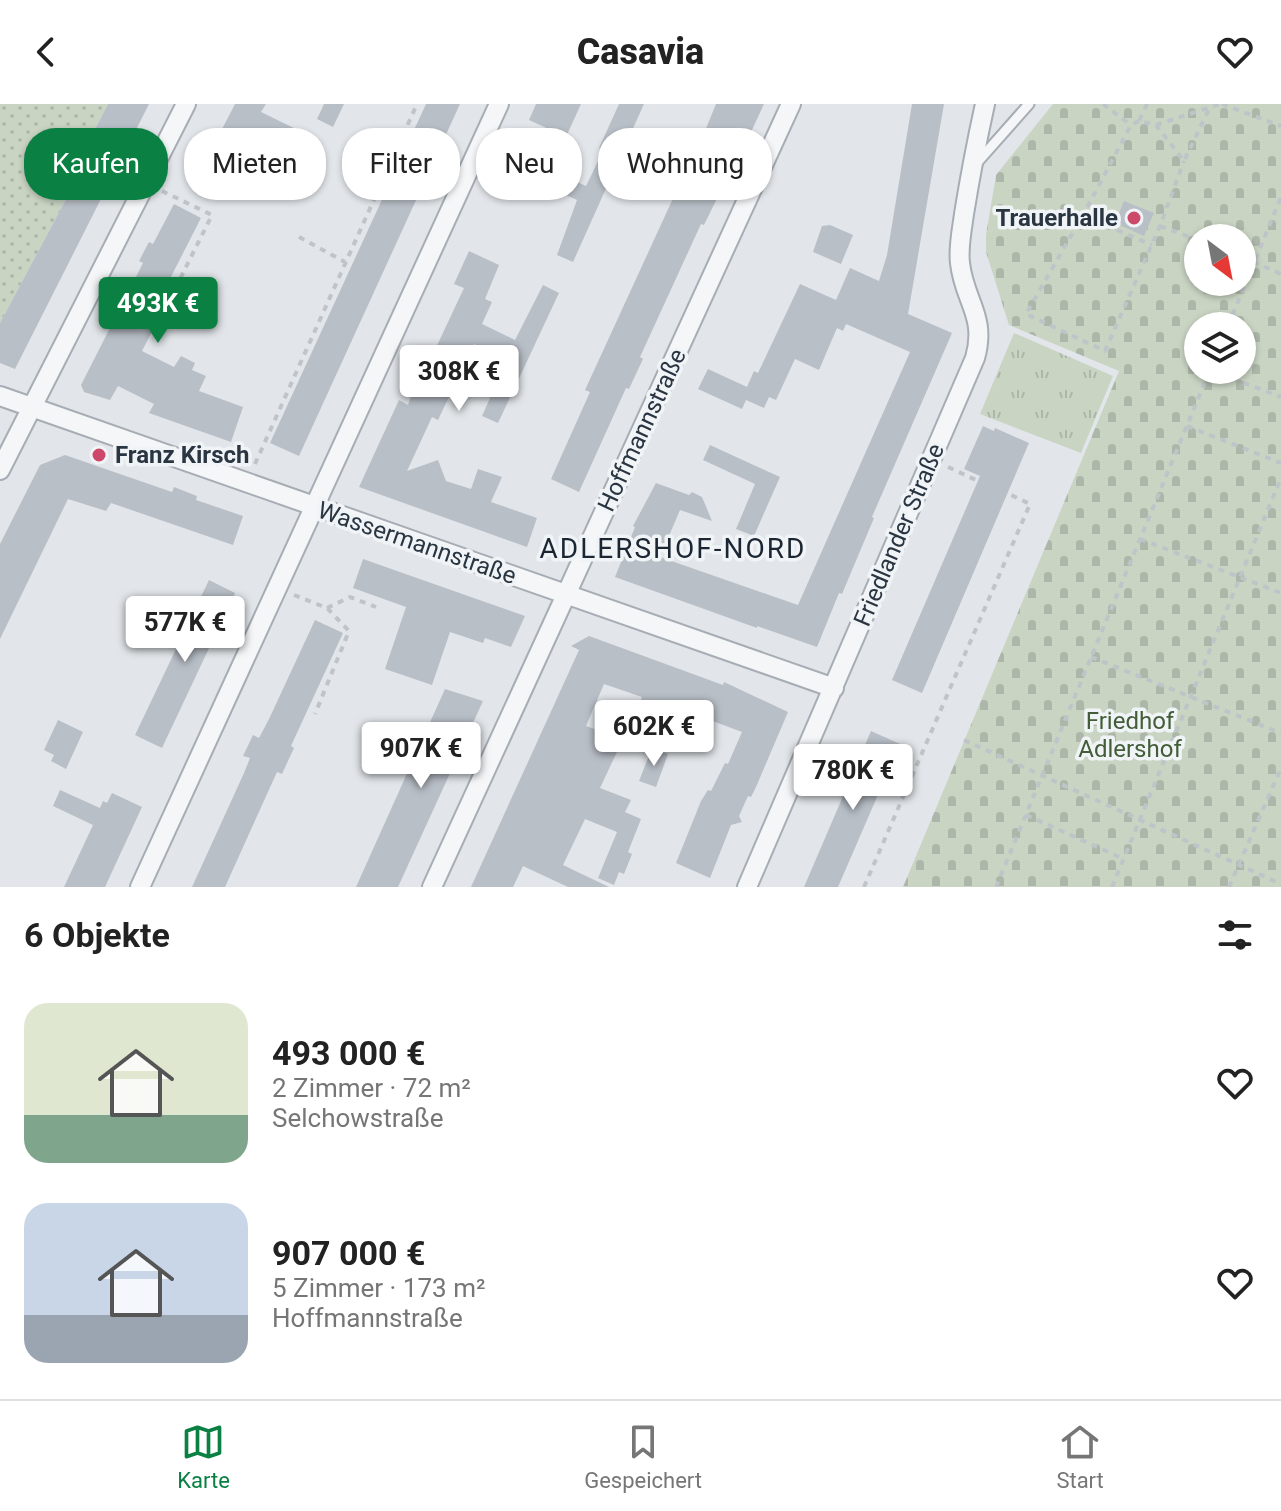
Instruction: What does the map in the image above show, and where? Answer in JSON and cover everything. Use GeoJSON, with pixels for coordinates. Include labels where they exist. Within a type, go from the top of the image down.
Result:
{"type":"FeatureCollection","features":[{"type":"Feature","properties":{"kind":"street"},"geometry":{"type":"LineString","coordinates":[[0,470],[186,104]]}},
{"type":"Feature","properties":{"kind":"street"},"geometry":{"type":"LineString","coordinates":[[140,887],[499,104]]}},
{"type":"Feature","properties":{"kind":"street","name":"Hoffmannstraße"},"geometry":{"type":"LineString","coordinates":[[432,887],[791,104]]}},
{"type":"Feature","properties":{"kind":"street","name":"Friedlander Straße"},"geometry":{"type":"LineString","coordinates":[[747,887],[978,350],[979,323],[963,281],[960,261],[971,171],[985,104]]}},
{"type":"Feature","properties":{"kind":"street","name":"Wassermannstraße"},"geometry":{"type":"LineString","coordinates":[[0,396],[834,688]]}},
{"type":"Feature","properties":{"kind":"lane"},"geometry":{"type":"LineString","coordinates":[[971,171],[1029,104]]}},
{"type":"Feature","properties":{"kind":"path"},"geometry":{"type":"LineString","coordinates":[[255,464],[417,104]]}},
{"type":"Feature","properties":{"kind":"path"},"geometry":{"type":"LineString","coordinates":[[1103,104],[1131,125]]}},
{"type":"Feature","properties":{"kind":"path"},"geometry":{"type":"LineString","coordinates":[[1147,104],[1139,121],[1131,125],[1026,314],[1105,351],[1160,226],[1184,161],[1210,107]]}},
{"type":"Feature","properties":{"kind":"path"},"geometry":{"type":"LineString","coordinates":[[1139,121],[1156,125],[1221,104],[1281,126]]}},
{"type":"Feature","properties":{"kind":"path"},"geometry":{"type":"LineString","coordinates":[[1156,125],[1184,161]]}},
{"type":"Feature","properties":{"kind":"path"},"geometry":{"type":"LineString","coordinates":[[168,194],[212,215],[172,295]]}},
{"type":"Feature","properties":{"kind":"path"},"geometry":{"type":"LineString","coordinates":[[1256,256],[1281,197]]}},
{"type":"Feature","properties":{"kind":"path"},"geometry":{"type":"LineString","coordinates":[[1083,215],[1152,245]]}},
{"type":"Feature","properties":{"kind":"path"},"geometry":{"type":"LineString","coordinates":[[1160,226],[1184,235]]}},
{"type":"Feature","properties":{"kind":"path"},"geometry":{"type":"LineString","coordinates":[[299,237],[345,262]]}},
{"type":"Feature","properties":{"kind":"path"},"geometry":{"type":"LineString","coordinates":[[1256,262],[1281,274]]}},
{"type":"Feature","properties":{"kind":"path"},"geometry":{"type":"LineString","coordinates":[[996,887],[1204,384]]}},
{"type":"Feature","properties":{"kind":"path"},"geometry":{"type":"LineString","coordinates":[[1247,384],[1281,397]]}},
{"type":"Feature","properties":{"kind":"path"},"geometry":{"type":"LineString","coordinates":[[1187,426],[1281,463]]}},
{"type":"Feature","properties":{"kind":"path"},"geometry":{"type":"LineString","coordinates":[[948,467],[978,481]]}},
{"type":"Feature","properties":{"kind":"path"},"geometry":{"type":"LineString","coordinates":[[1112,887],[1281,478]]}},
{"type":"Feature","properties":{"kind":"path"},"geometry":{"type":"LineString","coordinates":[[864,887],[1030,504],[1007,493]]}},
{"type":"Feature","properties":{"kind":"path"},"geometry":{"type":"LineString","coordinates":[[1140,539],[1281,593]]}},
{"type":"Feature","properties":{"kind":"path"},"geometry":{"type":"LineString","coordinates":[[294,595],[327,608],[349,631],[315,714]]}},
{"type":"Feature","properties":{"kind":"path"},"geometry":{"type":"LineString","coordinates":[[327,608],[350,597],[376,607]]}},
{"type":"Feature","properties":{"kind":"path"},"geometry":{"type":"LineString","coordinates":[[1091,657],[1281,733]]}},
{"type":"Feature","properties":{"kind":"path"},"geometry":{"type":"LineString","coordinates":[[964,740],[1281,884]]}},
{"type":"Feature","properties":{"kind":"path"},"geometry":{"type":"LineString","coordinates":[[1229,887],[1281,768]]}},
{"type":"Feature","properties":{"kind":"path"},"geometry":{"type":"LineString","coordinates":[[1026,815],[1124,859]]}},
{"type":"Feature","properties":{"kind":"green space"},"geometry":{"type":"Polygon","coordinates":[[[0,104],[108,104],[95,128],[24,128],[24,200],[66,200],[0,323],[0,104]]]}},
{"type":"Feature","properties":{"kind":"green space","name":"Friedhof Adlershof"},"geometry":{"type":"Polygon","coordinates":[[[1053,104],[1281,104],[1281,887],[903,887],[1119,371],[1009,325],[986,252],[996,175],[1053,104]]]}},
{"type":"Feature","properties":{"kind":"green space"},"geometry":{"type":"Polygon","coordinates":[[[1014,333],[1113,376],[1081,453],[980,414],[1014,333]]]}},
{"type":"Feature","properties":{"kind":"building"},"geometry":{"type":"Polygon","coordinates":[[[108,104],[149,104],[137,128],[96,128],[108,104]]]}},
{"type":"Feature","properties":{"kind":"building"},"geometry":{"type":"Polygon","coordinates":[[[235,104],[266,104],[261,112],[294,128],[223,128],[235,104]]]}},
{"type":"Feature","properties":{"kind":"building"},"geometry":{"type":"Polygon","coordinates":[[[324,104],[344,104],[333,127],[317,119],[324,104]]]}},
{"type":"Feature","properties":{"kind":"building"},"geometry":{"type":"Polygon","coordinates":[[[426,104],[460,104],[449,128],[415,128],[426,104]]]}},
{"type":"Feature","properties":{"kind":"building"},"geometry":{"type":"Polygon","coordinates":[[[536,104],[581,104],[570,128],[546,128],[529,120],[536,104]]]}},
{"type":"Feature","properties":{"kind":"building"},"geometry":{"type":"Polygon","coordinates":[[[619,104],[644,104],[633,128],[608,128],[619,104]]]}},
{"type":"Feature","properties":{"kind":"building"},"geometry":{"type":"Polygon","coordinates":[[[716,104],[764,104],[753,128],[706,128],[716,104]]]}},
{"type":"Feature","properties":{"kind":"building"},"geometry":{"type":"Polygon","coordinates":[[[912,104],[944,104],[908,314],[952,333],[817,647],[615,577],[633,526],[656,483],[702,497],[712,521],[680,510],[660,557],[798,605],[910,352],[846,324],[843,331],[837,328],[819,370],[795,359],[776,400],[769,397],[764,408],[746,400],[742,409],[698,389],[708,369],[747,387],[754,371],[758,373],[800,284],[836,300],[850,268],[879,281],[887,255],[912,104]]]}},
{"type":"Feature","properties":{"kind":"building"},"geometry":{"type":"Polygon","coordinates":[[[598,161],[598,200],[601,200],[573,262],[557,255],[577,200],[582,200],[582,184],[586,186],[598,161]]]}},
{"type":"Feature","properties":{"kind":"building"},"geometry":{"type":"Polygon","coordinates":[[[66,200],[100,200],[15,369],[0,363],[0,323],[66,200]]]}},
{"type":"Feature","properties":{"kind":"building"},"geometry":{"type":"Polygon","coordinates":[[[382,200],[416,200],[299,456],[270,443],[382,200]]]}},
{"type":"Feature","properties":{"kind":"building"},"geometry":{"type":"Polygon","coordinates":[[[672,200],[716,200],[704,225],[701,224],[640,357],[643,359],[629,389],[626,388],[579,492],[551,479],[590,392],[585,390],[672,200]]]}},
{"type":"Feature","properties":{"kind":"building","name":"Trauerhalle"},"geometry":{"type":"Polygon","coordinates":[[[1124,201],[1154,213],[1144,236],[1115,223],[1124,201]]]}},
{"type":"Feature","properties":{"kind":"building"},"geometry":{"type":"Polygon","coordinates":[[[174,204],[201,218],[151,316],[159,318],[142,351],[174,367],[181,356],[195,363],[192,370],[206,376],[199,391],[243,407],[231,442],[149,413],[154,404],[118,386],[110,400],[84,392],[81,385],[143,263],[139,261],[149,242],[153,244],[174,204]]]}},
{"type":"Feature","properties":{"kind":"building"},"geometry":{"type":"Polygon","coordinates":[[[830,225],[853,235],[841,264],[813,252],[822,226],[830,225]]]}},
{"type":"Feature","properties":{"kind":"building"},"geometry":{"type":"Polygon","coordinates":[[[469,251],[499,265],[485,299],[492,302],[482,324],[515,340],[543,285],[559,293],[498,423],[482,416],[507,360],[474,344],[438,420],[432,417],[407,471],[438,460],[446,481],[471,489],[478,469],[502,477],[491,502],[537,518],[527,547],[359,487],[399,400],[408,405],[464,288],[454,284],[469,251]]]}},
{"type":"Feature","properties":{"kind":"building"},"geometry":{"type":"Polygon","coordinates":[[[983,426],[1029,443],[922,693],[892,680],[980,476],[964,469],[983,426]]]}},
{"type":"Feature","properties":{"kind":"building"},"geometry":{"type":"Polygon","coordinates":[[[710,445],[780,477],[754,536],[736,529],[755,484],[703,460],[710,445]]]}},
{"type":"Feature","properties":{"kind":"building"},"geometry":{"type":"Polygon","coordinates":[[[65,455],[172,492],[174,487],[197,496],[196,500],[243,516],[233,545],[111,503],[106,511],[68,499],[0,639],[0,544],[40,465],[65,455]]]}},
{"type":"Feature","properties":{"kind":"building"},"geometry":{"type":"Polygon","coordinates":[[[363,559],[525,616],[511,647],[485,638],[483,643],[450,632],[432,685],[385,669],[406,607],[353,588],[363,559]]]}},
{"type":"Feature","properties":{"kind":"building"},"geometry":{"type":"Polygon","coordinates":[[[209,580],[235,593],[162,748],[135,735],[209,580]]]}},
{"type":"Feature","properties":{"kind":"building"},"geometry":{"type":"Polygon","coordinates":[[[315,620],[343,633],[291,746],[294,748],[282,774],[277,772],[225,887],[192,887],[250,758],[243,756],[253,735],[259,738],[315,620]]]}},
{"type":"Feature","properties":{"kind":"building"},"geometry":{"type":"Polygon","coordinates":[[[589,636],[723,685],[724,682],[788,712],[756,787],[739,816],[742,822],[731,825],[710,878],[676,863],[701,801],[708,790],[711,791],[725,763],[728,764],[742,732],[686,711],[685,714],[671,709],[656,750],[641,744],[655,708],[640,703],[642,697],[604,684],[586,726],[623,739],[600,788],[631,800],[625,812],[641,819],[628,852],[632,854],[624,874],[619,872],[614,885],[598,878],[617,832],[585,819],[563,865],[609,887],[568,887],[523,866],[513,887],[471,887],[579,650],[571,646],[589,636]]]}},
{"type":"Feature","properties":{"kind":"building"},"geometry":{"type":"Polygon","coordinates":[[[445,689],[483,701],[398,887],[356,887],[445,689]]]}},
{"type":"Feature","properties":{"kind":"building"},"geometry":{"type":"Polygon","coordinates":[[[58,720],[83,732],[66,769],[51,761],[54,755],[44,750],[58,720]]]}},
{"type":"Feature","properties":{"kind":"building"},"geometry":{"type":"Polygon","coordinates":[[[871,731],[900,744],[838,887],[804,887],[871,731]]]}},
{"type":"Feature","properties":{"kind":"building"},"geometry":{"type":"Polygon","coordinates":[[[652,748],[668,754],[656,787],[639,781],[652,748]]]}},
{"type":"Feature","properties":{"kind":"building"},"geometry":{"type":"Polygon","coordinates":[[[60,790],[100,808],[112,793],[142,807],[105,887],[64,887],[93,825],[53,806],[60,790]]]}},
{"type":"Feature","properties":{"kind":"place","name":"Trauerhalle"},"geometry":{"type":"Point","coordinates":[1134,218]}},
{"type":"Feature","properties":{"kind":"place","name":"Franz Kirsch"},"geometry":{"type":"Point","coordinates":[99,455]}},
{"type":"Feature","properties":{"kind":"district","name":"ADLERSHOF-NORD"},"geometry":{"type":"Point","coordinates":[673,548]}}]}
